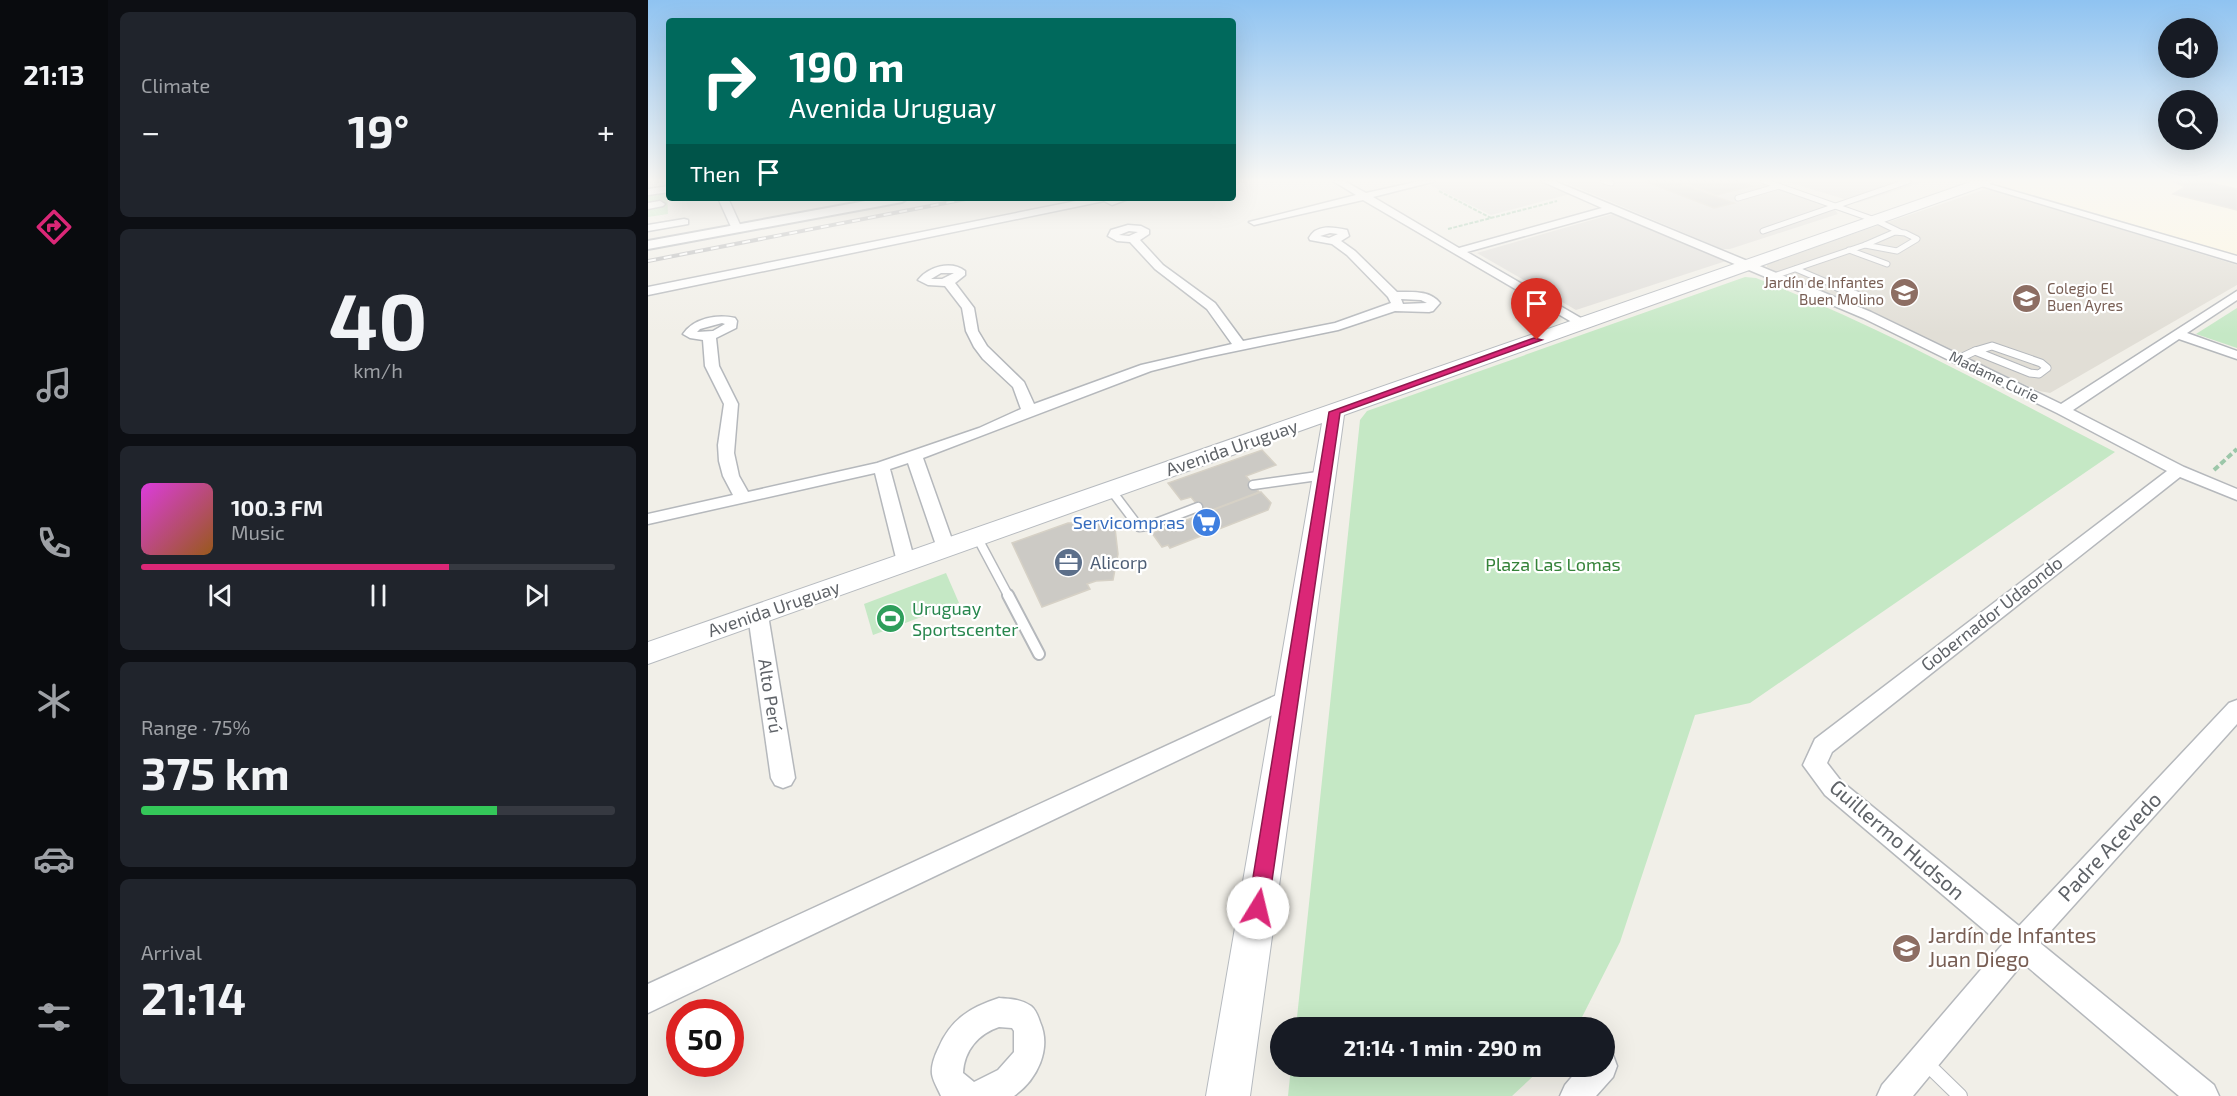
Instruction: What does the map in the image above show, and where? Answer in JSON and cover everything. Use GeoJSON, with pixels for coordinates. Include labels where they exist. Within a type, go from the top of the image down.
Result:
{"type":"FeatureCollection","features":[{"type":"Feature","properties":{"kind":"main road","name":"Avenida Uruguay"},"geometry":{"type":"LineString","coordinates":[[648,653],[1841,232]]}},
{"type":"Feature","properties":{"kind":"main road"},"geometry":{"type":"LineString","coordinates":[[1228,1096],[1292,696],[1334,412]]}},
{"type":"Feature","properties":{"kind":"street"},"geometry":{"type":"LineString","coordinates":[[648,245],[719,232]]}},
{"type":"Feature","properties":{"kind":"street"},"geometry":{"type":"LineString","coordinates":[[648,291],[938,232]]}},
{"type":"Feature","properties":{"kind":"street"},"geometry":{"type":"LineString","coordinates":[[1427,232],[1582,324]]}},
{"type":"Feature","properties":{"kind":"street"},"geometry":{"type":"LineString","coordinates":[[1459,251],[1526,232]]}},
{"type":"Feature","properties":{"kind":"street","name":"Madame Curie"},"geometry":{"type":"LineString","coordinates":[[1670,232],[1867,315],[2062,410],[2178,470],[2237,495]]}},
{"type":"Feature","properties":{"kind":"street"},"geometry":{"type":"LineString","coordinates":[[2145,232],[2237,260]]}},
{"type":"Feature","properties":{"kind":"street"},"geometry":{"type":"LineString","coordinates":[[1133,238],[1159,267],[1211,306],[1240,346]]}},
{"type":"Feature","properties":{"kind":"street"},"geometry":{"type":"LineString","coordinates":[[648,519],[880,467],[984,431],[1029,411],[1146,368],[1338,326],[1394,301],[1351,253],[1335,241]]}},
{"type":"Feature","properties":{"kind":"street"},"geometry":{"type":"LineString","coordinates":[[947,281],[968,308],[972,331],[981,347],[1019,385],[1029,411]]}},
{"type":"Feature","properties":{"kind":"street"},"geometry":{"type":"LineString","coordinates":[[2062,410],[2237,295]]}},
{"type":"Feature","properties":{"kind":"street"},"geometry":{"type":"LineString","coordinates":[[2177,334],[2237,355]]}},
{"type":"Feature","properties":{"kind":"street"},"geometry":{"type":"LineString","coordinates":[[710,335],[708,349],[711,364],[729,397],[731,407],[725,454],[728,471],[743,497]]}},
{"type":"Feature","properties":{"kind":"street"},"geometry":{"type":"LineString","coordinates":[[914,456],[946,549]]}},
{"type":"Feature","properties":{"kind":"street"},"geometry":{"type":"LineString","coordinates":[[880,467],[906,562]]}},
{"type":"Feature","properties":{"kind":"street","name":"Gobernador Udaondo"},"geometry":{"type":"LineString","coordinates":[[1815,765],[1823,746],[2178,470]]}},
{"type":"Feature","properties":{"kind":"street","name":"Alto Perú"},"geometry":{"type":"LineString","coordinates":[[758,615],[783,778]]}},
{"type":"Feature","properties":{"kind":"street"},"geometry":{"type":"LineString","coordinates":[[648,999],[1292,696]]}},
{"type":"Feature","properties":{"kind":"street","name":"Padre Acevedo"},"geometry":{"type":"LineString","coordinates":[[1893,1096],[2020,945],[2237,709]]}},
{"type":"Feature","properties":{"kind":"street","name":"Guillermo Hudson"},"geometry":{"type":"LineString","coordinates":[[1815,765],[1833,788],[2203,1096]]}},
{"type":"Feature","properties":{"kind":"street"},"geometry":{"type":"LineString","coordinates":[[1576,1096],[1592,1077]]}},
{"type":"Feature","properties":{"kind":"lane"},"geometry":{"type":"LineString","coordinates":[[1774,276],[1899,232]]}},
{"type":"Feature","properties":{"kind":"lane"},"geometry":{"type":"LineString","coordinates":[[1865,245],[1897,251],[1916,241],[1913,236],[1900,232]]}},
{"type":"Feature","properties":{"kind":"lane"},"geometry":{"type":"LineString","coordinates":[[1849,250],[1887,264]]}},
{"type":"Feature","properties":{"kind":"lane"},"geometry":{"type":"LineString","coordinates":[[1796,269],[1864,298]]}},
{"type":"Feature","properties":{"kind":"lane"},"geometry":{"type":"LineString","coordinates":[[1958,359],[1975,351],[1987,346],[2041,363],[2047,368],[2039,374],[2030,373],[1975,351]]}},
{"type":"Feature","properties":{"kind":"lane"},"geometry":{"type":"LineString","coordinates":[[1253,485],[1325,475]]}},
{"type":"Feature","properties":{"kind":"lane"},"geometry":{"type":"LineString","coordinates":[[1110,490],[1139,527],[1148,526],[1198,507]]}},
{"type":"Feature","properties":{"kind":"lane"},"geometry":{"type":"LineString","coordinates":[[977,537],[1039,654]]}},
{"type":"Feature","properties":{"kind":"lane"},"geometry":{"type":"LineString","coordinates":[[1924,1060],[1960,1096]]}},
{"type":"Feature","properties":{"kind":"path"},"geometry":{"type":"LineString","coordinates":[[1430,234],[1437,232]]}},
{"type":"Feature","properties":{"kind":"path"},"geometry":{"type":"LineString","coordinates":[[2202,480],[2237,449]]}},
{"type":"Feature","properties":{"kind":"shaded area"},"geometry":{"type":"Polygon","coordinates":[[[1550,232],[1657,232],[1726,261],[1576,310],[1477,253],[1550,232]]]}},
{"type":"Feature","properties":{"kind":"shaded area"},"geometry":{"type":"Polygon","coordinates":[[[1682,232],[1782,232],[1730,249],[1722,249],[1682,232]]]}},
{"type":"Feature","properties":{"kind":"shaded area","name":"Colegio El Buen Ayres"},"geometry":{"type":"Polygon","coordinates":[[[1858,232],[2130,232],[2237,265],[2237,285],[2050,393],[2039,391],[1767,267],[1767,263],[1858,232]]]}},
{"type":"Feature","properties":{"kind":"shaded area"},"geometry":{"type":"Polygon","coordinates":[[[2159,232],[2237,232],[2237,255],[2159,232]]]}},
{"type":"Feature","properties":{"kind":"green space","name":"Plaza Las Lomas"},"geometry":{"type":"Polygon","coordinates":[[[1745,277],[1756,278],[1893,338],[2115,452],[1750,703],[1695,715],[1620,942],[1582,1017],[1297,1017],[1360,420],[1367,411],[1745,277]]]}},
{"type":"Feature","properties":{"kind":"green space"},"geometry":{"type":"Polygon","coordinates":[[[2237,308],[2237,348],[2196,334],[2237,308]]]}},
{"type":"Feature","properties":{"kind":"green space","name":"Uruguay Sportscenter"},"geometry":{"type":"Polygon","coordinates":[[[946,573],[959,603],[873,635],[864,604],[946,573]]]}},
{"type":"Feature","properties":{"kind":"green space"},"geometry":{"type":"Polygon","coordinates":[[[1290,1077],[1532,1077],[1512,1096],[1288,1096],[1290,1077]]]}},
{"type":"Feature","properties":{"kind":"building"},"geometry":{"type":"Polygon","coordinates":[[[1262,450],[1276,465],[1246,476],[1259,492],[1204,513],[1191,497],[1181,500],[1168,483],[1262,450]]]}},
{"type":"Feature","properties":{"kind":"building","name":"Servicompras"},"geometry":{"type":"Polygon","coordinates":[[[1261,492],[1271,503],[1268,510],[1170,548],[1168,545],[1162,547],[1152,533],[1261,492]]]}},
{"type":"Feature","properties":{"kind":"building","name":"Alicorp"},"geometry":{"type":"Polygon","coordinates":[[[1068,523],[1102,523],[1115,528],[1118,554],[1113,580],[1087,584],[1090,589],[1042,607],[1012,543],[1068,523]]]}},
{"type":"Feature","properties":{"kind":"railway"},"geometry":{"type":"LineString","coordinates":[[648,261],[796,232]]}},
{"type":"Feature","properties":{"kind":"place","name":"Jardín de Infantes Buen Molino"},"geometry":{"type":"Point","coordinates":[1905,292]}},
{"type":"Feature","properties":{"kind":"place","name":"Colegio El Buen Ayres"},"geometry":{"type":"Point","coordinates":[2026,298]}},
{"type":"Feature","properties":{"kind":"place","name":"Servicompras"},"geometry":{"type":"Point","coordinates":[1206,523]}},
{"type":"Feature","properties":{"kind":"place","name":"Alicorp"},"geometry":{"type":"Point","coordinates":[1069,563]}},
{"type":"Feature","properties":{"kind":"place","name":"Uruguay Sportscenter"},"geometry":{"type":"Point","coordinates":[891,619]}},
{"type":"Feature","properties":{"kind":"place","name":"Jardín de Infantes Juan Diego"},"geometry":{"type":"Point","coordinates":[1907,948]}},
{"type":"Feature","properties":{"kind":"route"},"geometry":{"type":"LineString","coordinates":[[1258,908],[1334,412],[1537,340]]}}]}
